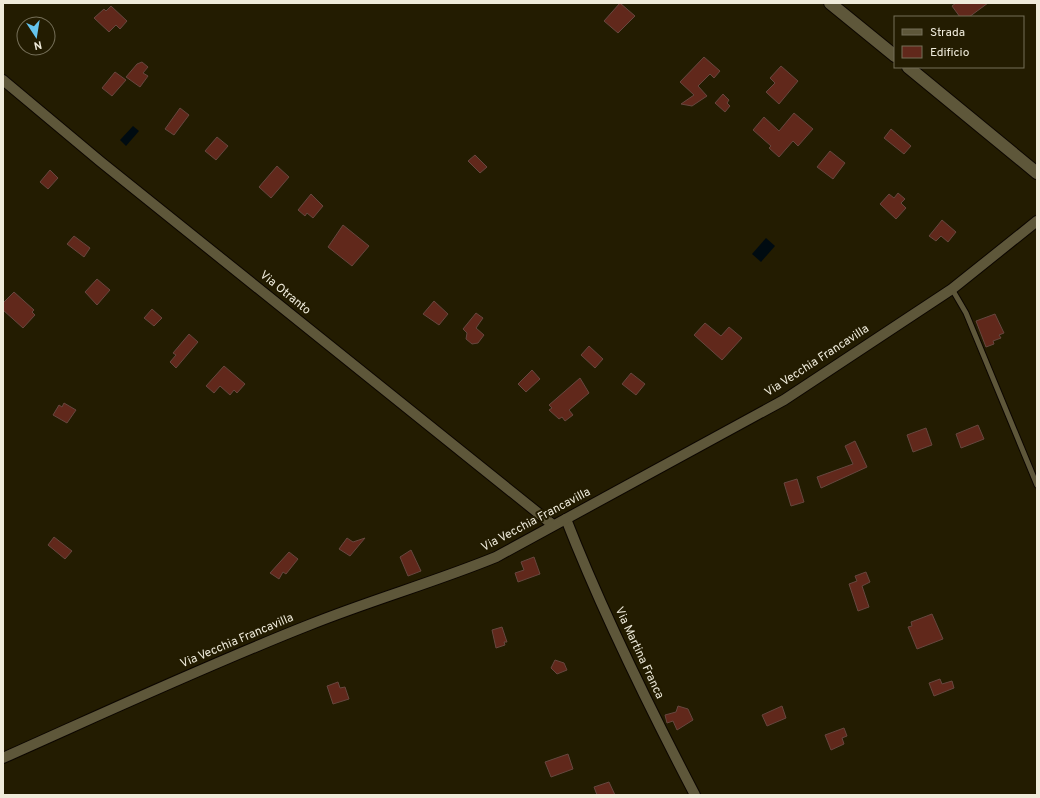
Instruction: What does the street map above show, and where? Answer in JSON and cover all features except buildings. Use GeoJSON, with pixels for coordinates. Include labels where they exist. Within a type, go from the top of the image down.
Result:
{"type":"FeatureCollection","features":[{"type":"Feature","properties":{"kind":"main road"},"geometry":{"type":"LineString","coordinates":[[830,3],[894,55]]}},
{"type":"Feature","properties":{"kind":"main road"},"geometry":{"type":"LineString","coordinates":[[909,68],[1037,173]]}},
{"type":"Feature","properties":{"kind":"street","name":"Via Otranto"},"geometry":{"type":"LineString","coordinates":[[3,80],[102,162],[553,525]]}},
{"type":"Feature","properties":{"kind":"street","name":"Via Vecchia Francavilla"},"geometry":{"type":"LineString","coordinates":[[3,758],[310,624],[400,591],[451,576],[496,557],[784,400],[952,289],[1037,221]]}},
{"type":"Feature","properties":{"kind":"street","name":"Via Martina Franca"},"geometry":{"type":"LineString","coordinates":[[566,519],[587,575],[667,743],[695,795]]}},
{"type":"Feature","properties":{"kind":"lane"},"geometry":{"type":"LineString","coordinates":[[952,289],[966,313],[1037,485]]}},
{"type":"Feature","properties":{"kind":"shaded area"},"geometry":{"type":"Polygon","coordinates":[[[133,126],[139,131],[126,146],[120,140],[133,126]]]}},
{"type":"Feature","properties":{"kind":"shaded area"},"geometry":{"type":"Polygon","coordinates":[[[766,238],[775,246],[761,262],[752,254],[766,238]]]}}]}
